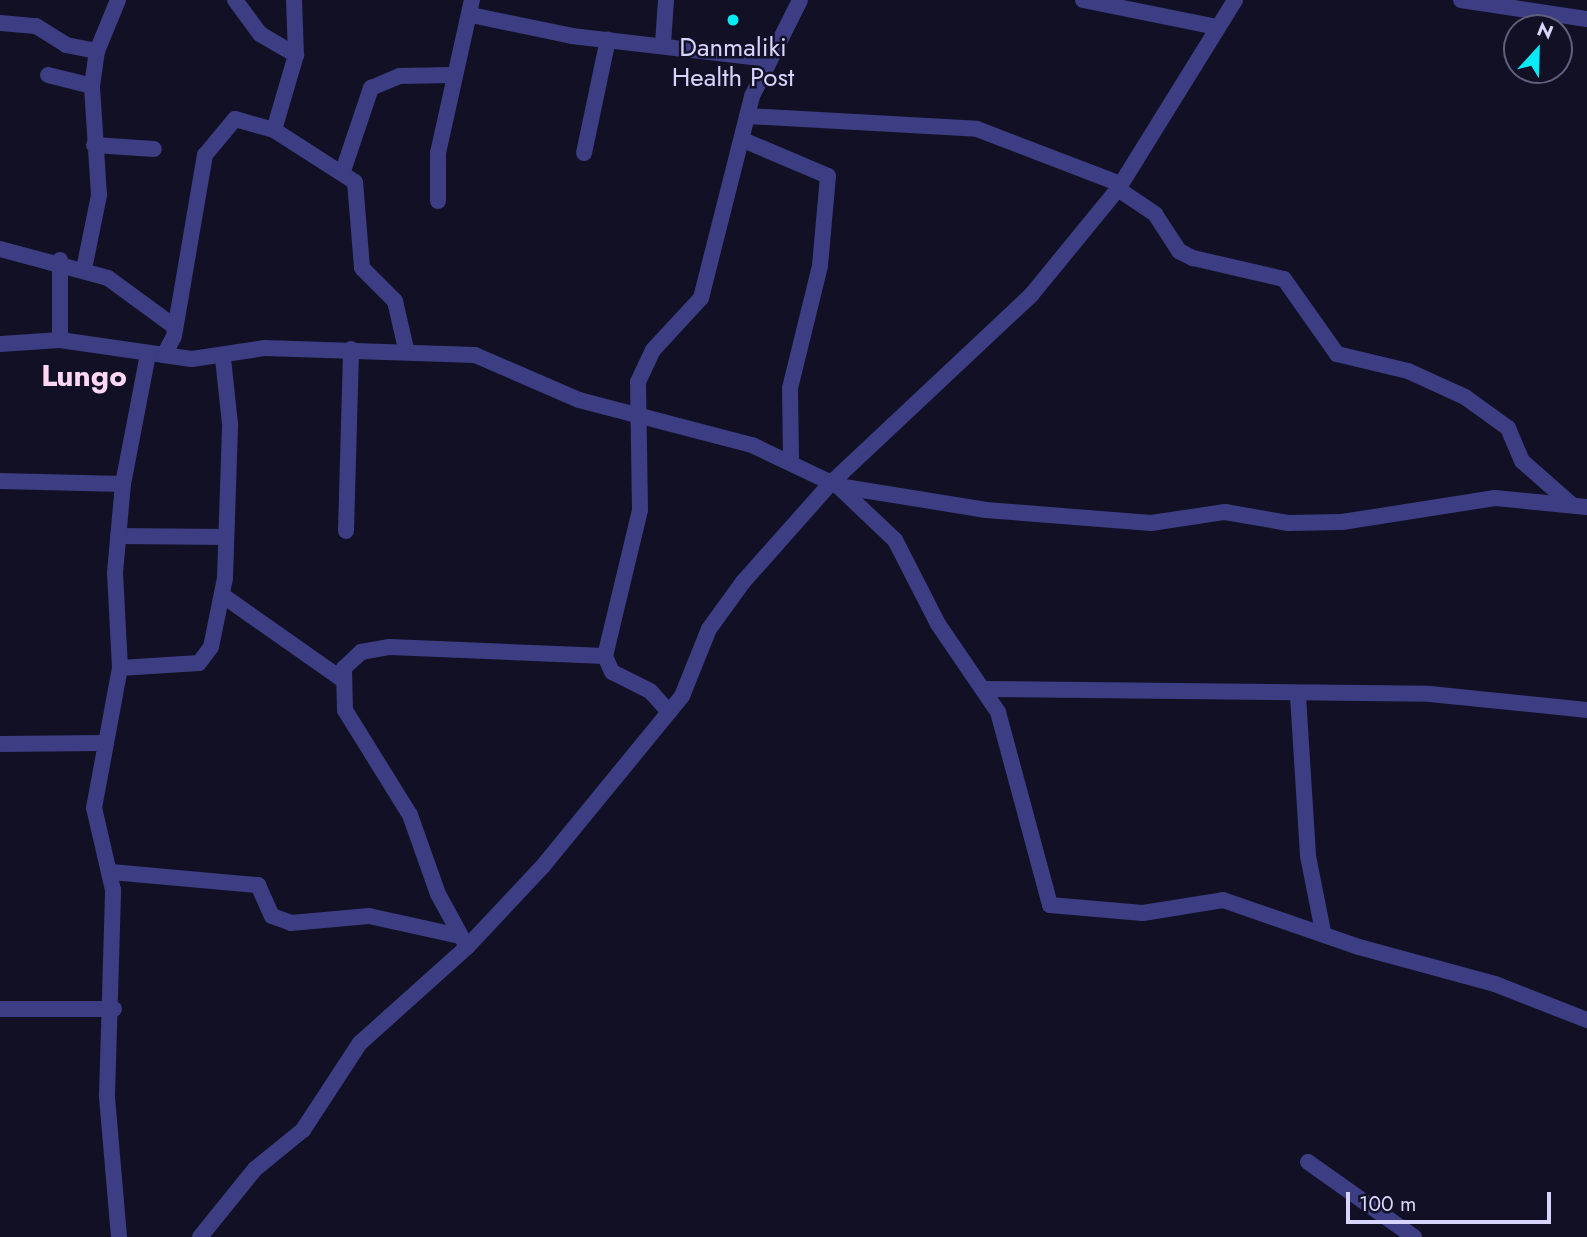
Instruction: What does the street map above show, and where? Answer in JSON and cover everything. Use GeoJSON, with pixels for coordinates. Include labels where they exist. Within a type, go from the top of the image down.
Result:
{"type":"FeatureCollection","features":[{"type":"Feature","properties":{"kind":"street"},"geometry":{"type":"LineString","coordinates":[[84,269],[99,195],[92,86],[97,51],[118,0]]}},
{"type":"Feature","properties":{"kind":"street"},"geometry":{"type":"LineString","coordinates":[[235,0],[260,34],[296,55]]}},
{"type":"Feature","properties":{"kind":"street"},"geometry":{"type":"LineString","coordinates":[[274,130],[296,55],[294,0]]}},
{"type":"Feature","properties":{"kind":"street"},"geometry":{"type":"LineString","coordinates":[[663,44],[666,0]]}},
{"type":"Feature","properties":{"kind":"street"},"geometry":{"type":"LineString","coordinates":[[669,712],[650,691],[612,673],[605,656],[640,510],[634,413],[644,364],[701,298],[747,116],[767,59],[800,0]]}},
{"type":"Feature","properties":{"kind":"street"},"geometry":{"type":"LineString","coordinates":[[1083,0],[1217,27]]}},
{"type":"Feature","properties":{"kind":"street"},"geometry":{"type":"LineString","coordinates":[[200,1237],[255,1169],[303,1130],[360,1043],[464,941],[669,712],[691,681],[716,616],[835,484],[1032,294],[1119,186],[1235,0]]}},
{"type":"Feature","properties":{"kind":"street"},"geometry":{"type":"LineString","coordinates":[[1461,0],[1587,19]]}},
{"type":"Feature","properties":{"kind":"street"},"geometry":{"type":"LineString","coordinates":[[438,201],[435,178],[453,75],[472,8],[608,39],[767,59]]}},
{"type":"Feature","properties":{"kind":"street"},"geometry":{"type":"LineString","coordinates":[[0,23],[36,26],[66,45],[97,51]]}},
{"type":"Feature","properties":{"kind":"street"},"geometry":{"type":"LineString","coordinates":[[584,153],[608,39]]}},
{"type":"Feature","properties":{"kind":"street"},"geometry":{"type":"LineString","coordinates":[[48,75],[92,86]]}},
{"type":"Feature","properties":{"kind":"street"},"geometry":{"type":"LineString","coordinates":[[343,170],[371,88],[399,76],[453,75]]}},
{"type":"Feature","properties":{"kind":"street"},"geometry":{"type":"LineString","coordinates":[[747,116],[977,129],[1119,186],[1155,214],[1186,254],[1284,279],[1337,354],[1408,371],[1465,397],[1508,428],[1522,461],[1581,507]]}},
{"type":"Feature","properties":{"kind":"street"},"geometry":{"type":"LineString","coordinates":[[119,1237],[107,1096],[114,1009],[111,872],[94,808],[102,743],[120,668],[118,536],[123,484],[156,355],[175,327],[205,155],[235,119],[274,130],[306,155],[343,170],[359,189],[362,268],[394,301],[405,349]]}},
{"type":"Feature","properties":{"kind":"street"},"geometry":{"type":"LineString","coordinates":[[743,140],[828,176],[820,266],[790,388],[791,463]]}},
{"type":"Feature","properties":{"kind":"street"},"geometry":{"type":"LineString","coordinates":[[94,145],[154,149]]}},
{"type":"Feature","properties":{"kind":"street"},"geometry":{"type":"LineString","coordinates":[[0,249],[60,260],[84,269],[126,288],[175,327]]}},
{"type":"Feature","properties":{"kind":"street"},"geometry":{"type":"LineString","coordinates":[[60,260],[60,340]]}},
{"type":"Feature","properties":{"kind":"street"},"geometry":{"type":"LineString","coordinates":[[0,344],[60,340],[156,355],[223,359],[265,348],[405,349],[491,359],[579,400],[634,413],[791,463],[835,484],[986,510],[1151,523],[1225,512],[1288,523],[1342,522],[1496,498],[1581,507]]}},
{"type":"Feature","properties":{"kind":"street"},"geometry":{"type":"LineString","coordinates":[[346,531],[351,349]]}},
{"type":"Feature","properties":{"kind":"street"},"geometry":{"type":"LineString","coordinates":[[120,668],[204,661],[222,595],[226,537],[230,424],[223,359]]}},
{"type":"Feature","properties":{"kind":"street"},"geometry":{"type":"LineString","coordinates":[[0,481],[123,484]]}},
{"type":"Feature","properties":{"kind":"street"},"geometry":{"type":"LineString","coordinates":[[835,484],[895,540],[998,712],[1020,776],[1040,881],[1050,905],[1143,914],[1223,900],[1495,984],[1587,1020]]}},
{"type":"Feature","properties":{"kind":"street"},"geometry":{"type":"LineString","coordinates":[[118,536],[226,537]]}},
{"type":"Feature","properties":{"kind":"street"},"geometry":{"type":"LineString","coordinates":[[222,595],[340,678]]}},
{"type":"Feature","properties":{"kind":"street"},"geometry":{"type":"LineString","coordinates":[[464,941],[410,815],[345,710],[340,678],[354,656],[390,647],[605,656]]}},
{"type":"Feature","properties":{"kind":"street"},"geometry":{"type":"LineString","coordinates":[[978,682],[1298,696],[1430,694],[1587,710]]}},
{"type":"Feature","properties":{"kind":"street"},"geometry":{"type":"LineString","coordinates":[[1298,696],[1308,856],[1324,932]]}},
{"type":"Feature","properties":{"kind":"street"},"geometry":{"type":"LineString","coordinates":[[0,744],[102,743]]}},
{"type":"Feature","properties":{"kind":"street"},"geometry":{"type":"LineString","coordinates":[[111,872],[258,885],[272,916],[291,923],[369,916],[464,941]]}},
{"type":"Feature","properties":{"kind":"street"},"geometry":{"type":"LineString","coordinates":[[0,1009],[114,1009]]}},
{"type":"Feature","properties":{"kind":"street"},"geometry":{"type":"LineString","coordinates":[[1308,1162],[1414,1237]]}},
{"type":"Feature","properties":{"kind":"place","name":"Danmaliki Health Post"},"geometry":{"type":"Point","coordinates":[733,20]}},
{"type":"Feature","properties":{"kind":"district","name":"Lungo"},"geometry":{"type":"Point","coordinates":[84,376]}}]}
